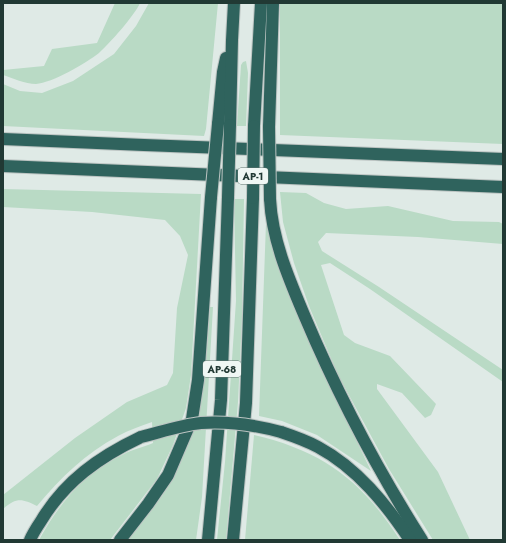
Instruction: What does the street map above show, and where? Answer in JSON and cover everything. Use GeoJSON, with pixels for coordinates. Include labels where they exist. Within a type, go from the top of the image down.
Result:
{"type":"FeatureCollection","features":[{"type":"Feature","properties":{"kind":"highway","name":"AP-68"},"geometry":{"type":"LineString","coordinates":[[208,540],[221,400],[234,3]]}},
{"type":"Feature","properties":{"kind":"highway","name":"AP-68"},"geometry":{"type":"LineString","coordinates":[[233,540],[246,403],[254,126],[262,3]]}},
{"type":"Feature","properties":{"kind":"highway"},"geometry":{"type":"LineString","coordinates":[[272,3],[269,127],[270,198],[271,214],[276,239],[291,284],[315,341],[355,425],[392,493],[422,540]]}},
{"type":"Feature","properties":{"kind":"highway"},"geometry":{"type":"LineString","coordinates":[[120,540],[168,475],[192,419],[198,380],[211,197],[223,72],[232,40]]}},
{"type":"Feature","properties":{"kind":"highway"},"geometry":{"type":"LineString","coordinates":[[3,139],[503,159]]}},
{"type":"Feature","properties":{"kind":"highway","name":"AP-1"},"geometry":{"type":"LineString","coordinates":[[3,166],[503,187]]}},
{"type":"Feature","properties":{"kind":"highway"},"geometry":{"type":"LineString","coordinates":[[30,540],[49,508],[69,484],[91,466],[120,447],[141,438],[172,429],[201,423],[231,423],[255,425],[281,432],[318,447],[357,475],[372,490],[410,540]]}},
{"type":"Feature","properties":{"kind":"green space"},"geometry":{"type":"Polygon","coordinates":[[[115,3],[140,3],[127,22],[109,43],[99,53],[86,62],[69,72],[43,83],[32,84],[3,75],[3,70],[44,66],[52,49],[97,43],[115,3]]]}},
{"type":"Feature","properties":{"kind":"green space"},"geometry":{"type":"Polygon","coordinates":[[[149,3],[218,3],[206,129],[204,136],[3,126],[3,84],[20,91],[42,93],[73,81],[114,54],[136,26],[149,3]]]}},
{"type":"Feature","properties":{"kind":"green space"},"geometry":{"type":"Polygon","coordinates":[[[280,3],[503,3],[503,144],[280,135],[280,3]]]}},
{"type":"Feature","properties":{"kind":"green space"},"geometry":{"type":"Polygon","coordinates":[[[246,61],[248,73],[246,126],[237,126],[241,65],[246,61]]]}},
{"type":"Feature","properties":{"kind":"green space"},"geometry":{"type":"Polygon","coordinates":[[[3,189],[201,194],[191,375],[186,408],[173,445],[157,479],[110,540],[39,540],[65,501],[85,480],[97,470],[127,452],[153,443],[152,422],[122,434],[84,458],[64,476],[37,506],[20,500],[12,502],[3,509],[3,495],[75,438],[127,402],[167,385],[173,373],[177,308],[188,255],[180,236],[165,220],[92,212],[3,207],[3,189]]]}},
{"type":"Feature","properties":{"kind":"green space"},"geometry":{"type":"Polygon","coordinates":[[[280,192],[306,193],[324,203],[346,209],[388,206],[453,221],[499,222],[503,224],[503,244],[418,237],[326,233],[318,242],[322,251],[379,287],[503,370],[503,382],[370,289],[330,263],[321,265],[344,335],[355,343],[390,356],[436,404],[431,415],[425,418],[402,393],[377,384],[377,389],[438,472],[470,540],[433,540],[389,469],[338,375],[309,306],[294,263],[283,222],[280,192]]]}},
{"type":"Feature","properties":{"kind":"green space"},"geometry":{"type":"Polygon","coordinates":[[[234,199],[244,199],[242,317],[238,402],[226,540],[217,540],[225,462],[236,301],[234,199]]]}},
{"type":"Feature","properties":{"kind":"green space"},"geometry":{"type":"Polygon","coordinates":[[[266,223],[278,260],[318,360],[371,471],[317,435],[282,421],[259,416],[266,223]]]}},
{"type":"Feature","properties":{"kind":"green space"},"geometry":{"type":"Polygon","coordinates":[[[210,307],[213,307],[202,497],[196,540],[127,540],[162,496],[175,474],[190,440],[200,398],[207,348],[210,307]]]}},
{"type":"Feature","properties":{"kind":"green space"},"geometry":{"type":"Polygon","coordinates":[[[254,435],[301,450],[339,471],[371,501],[386,519],[400,540],[245,540],[254,435]]]}}]}
